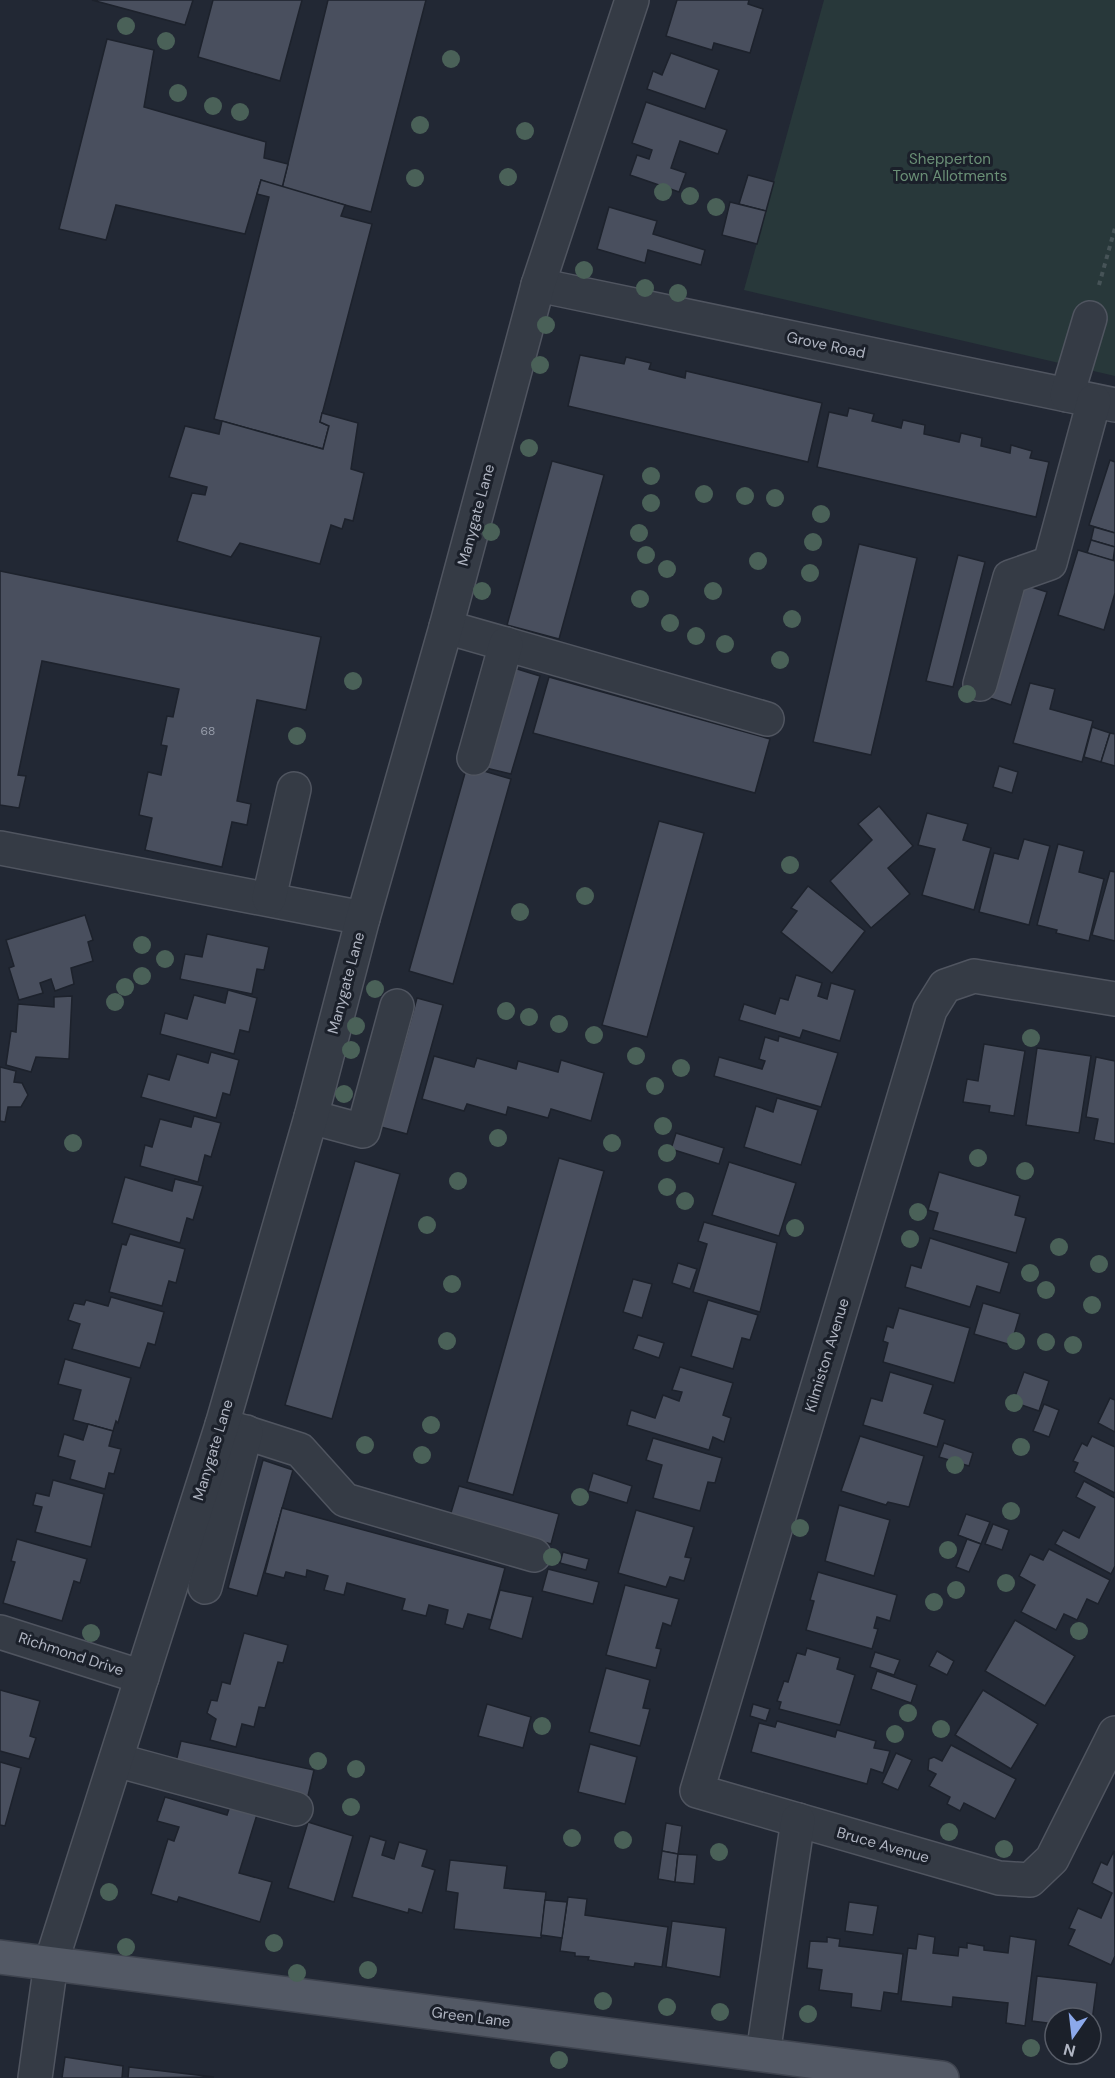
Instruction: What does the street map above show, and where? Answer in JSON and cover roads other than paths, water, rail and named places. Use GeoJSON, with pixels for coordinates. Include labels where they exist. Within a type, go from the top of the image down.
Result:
{"type":"FeatureCollection","features":[{"type":"Feature","properties":{"kind":"main road","name":"Green Lane"},"geometry":{"type":"LineString","coordinates":[[0,1958],[942,2078]]}},
{"type":"Feature","properties":{"kind":"street","name":"Manygate Lane"},"geometry":{"type":"LineString","coordinates":[[35,2078],[51,1963],[142,1677],[234,1429],[363,918],[446,627],[538,285],[632,0]]}},
{"type":"Feature","properties":{"kind":"street","name":"Grove Road"},"geometry":{"type":"LineString","coordinates":[[538,285],[1092,401]]}},
{"type":"Feature","properties":{"kind":"street"},"geometry":{"type":"LineString","coordinates":[[980,684],[1010,577],[1050,563],[1092,401],[1090,318]]}},
{"type":"Feature","properties":{"kind":"street"},"geometry":{"type":"LineString","coordinates":[[446,627],[767,719]]}},
{"type":"Feature","properties":{"kind":"street"},"geometry":{"type":"LineString","coordinates":[[474,758],[506,644]]}},
{"type":"Feature","properties":{"kind":"street"},"geometry":{"type":"LineString","coordinates":[[269,898],[294,789]]}},
{"type":"Feature","properties":{"kind":"street"},"geometry":{"type":"LineString","coordinates":[[0,848],[269,898],[363,918]]}},
{"type":"Feature","properties":{"kind":"street","name":"Kilmiston Avenue"},"geometry":{"type":"LineString","coordinates":[[798,1820],[697,1791],[930,1010],[945,986],[974,976],[1115,999]]}},
{"type":"Feature","properties":{"kind":"street"},"geometry":{"type":"LineString","coordinates":[[311,1117],[363,1131],[397,1006]]}},
{"type":"Feature","properties":{"kind":"street"},"geometry":{"type":"LineString","coordinates":[[205,1587],[234,1429],[300,1450],[345,1500],[534,1555]]}},
{"type":"Feature","properties":{"kind":"street","name":"Richmond Drive"},"geometry":{"type":"LineString","coordinates":[[0,1632],[142,1677]]}},
{"type":"Feature","properties":{"kind":"street","name":"Bruce Avenue"},"geometry":{"type":"LineString","coordinates":[[798,1820],[999,1878],[1030,1880],[1052,1859],[1115,1733]]}},
{"type":"Feature","properties":{"kind":"street"},"geometry":{"type":"LineString","coordinates":[[116,1760],[296,1809]]}},
{"type":"Feature","properties":{"kind":"street"},"geometry":{"type":"LineString","coordinates":[[763,2054],[798,1820]]}},
{"type":"Feature","properties":{"kind":"park label","name":"Shepperton Town Allotments"},"geometry":{"type":"Point","coordinates":[950,168]}}]}
